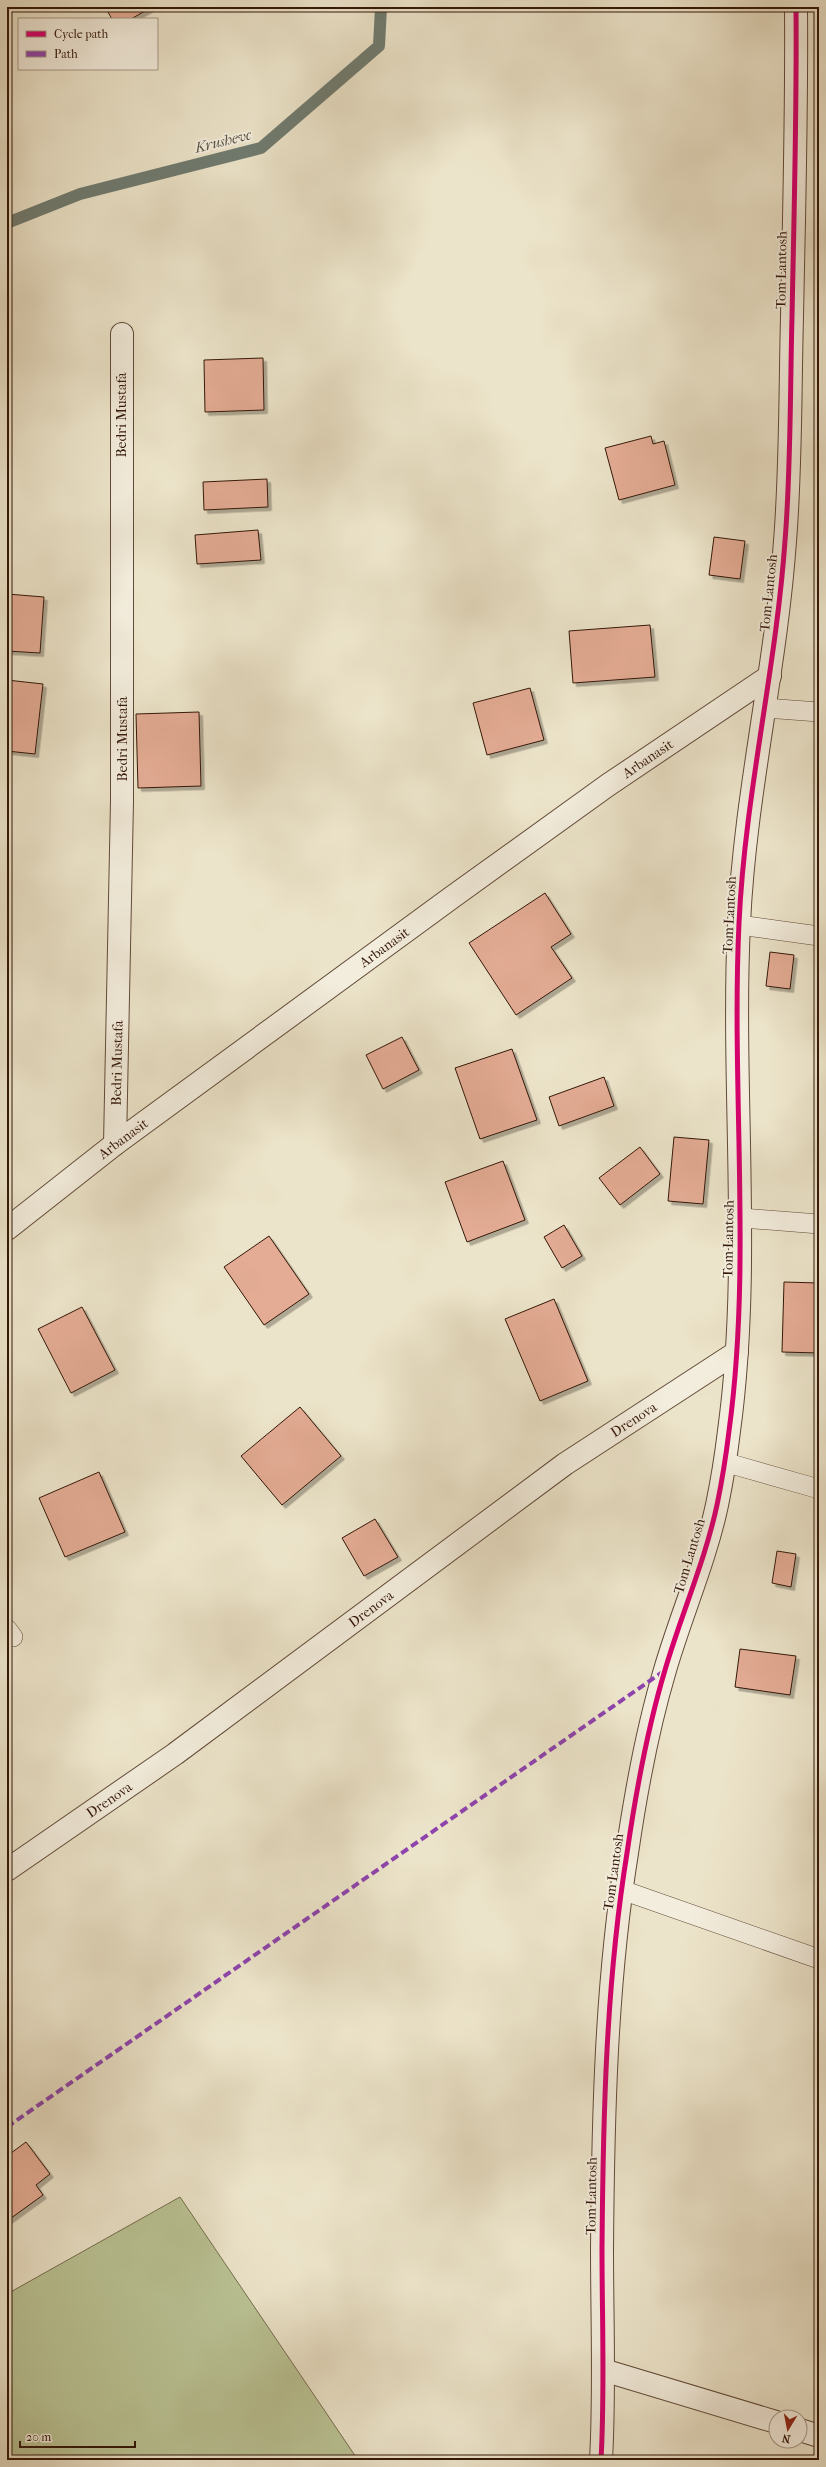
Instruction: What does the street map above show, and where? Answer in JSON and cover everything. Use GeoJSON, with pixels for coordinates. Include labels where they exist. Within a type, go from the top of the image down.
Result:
{"type":"FeatureCollection","features":[{"type":"Feature","properties":{"kind":"street","name":"Tom Lantosh"},"geometry":{"type":"LineString","coordinates":[[601,2460],[603,2370],[602,2242],[608,2058],[612,1975],[622,1890],[642,1762],[664,1671],[717,1508],[729,1432],[737,1352],[742,1218],[738,1061],[739,925],[748,813],[770,676],[785,539],[789,470],[796,7]]}},
{"type":"Feature","properties":{"kind":"street","name":"Bedri Mustafa"},"geometry":{"type":"LineString","coordinates":[[115,1144],[122,801],[122,334]]}},
{"type":"Feature","properties":{"kind":"street","name":"Arbanasit"},"geometry":{"type":"LineString","coordinates":[[7,1230],[115,1144],[602,789],[770,676]]}},
{"type":"Feature","properties":{"kind":"street","name":"Drenova"},"geometry":{"type":"LineString","coordinates":[[7,1870],[176,1754],[565,1464],[737,1352]]}},
{"type":"Feature","properties":{"kind":"street"},"geometry":{"type":"LineString","coordinates":[[603,2370],[768,2420]]}},
{"type":"Feature","properties":{"kind":"street"},"geometry":{"type":"LineString","coordinates":[[808,2433],[819,2436]]}},
{"type":"Feature","properties":{"kind":"lane"},"geometry":{"type":"LineString","coordinates":[[765,708],[819,712]]}},
{"type":"Feature","properties":{"kind":"lane"},"geometry":{"type":"LineString","coordinates":[[739,925],[819,936]]}},
{"type":"Feature","properties":{"kind":"lane"},"geometry":{"type":"LineString","coordinates":[[742,1218],[819,1224]]}},
{"type":"Feature","properties":{"kind":"lane"},"geometry":{"type":"LineString","coordinates":[[724,1462],[819,1489]]}},
{"type":"Feature","properties":{"kind":"lane"},"geometry":{"type":"LineString","coordinates":[[622,1890],[819,1959]]}},
{"type":"Feature","properties":{"kind":"green space"},"geometry":{"type":"Polygon","coordinates":[[[180,2197],[358,2460],[7,2460],[7,2294],[180,2197]]]}},
{"type":"Feature","properties":{"kind":"building"},"geometry":{"type":"Polygon","coordinates":[[[105,7],[152,7],[133,18],[111,18],[105,7]]]}},
{"type":"Feature","properties":{"kind":"building"},"geometry":{"type":"Polygon","coordinates":[[[263,358],[264,410],[205,412],[204,360],[263,358]]]}},
{"type":"Feature","properties":{"kind":"building"},"geometry":{"type":"Polygon","coordinates":[[[651,436],[653,444],[664,441],[675,485],[619,500],[605,448],[651,436]]]}},
{"type":"Feature","properties":{"kind":"building"},"geometry":{"type":"Polygon","coordinates":[[[267,479],[268,507],[204,510],[203,482],[267,479]]]}},
{"type":"Feature","properties":{"kind":"building"},"geometry":{"type":"Polygon","coordinates":[[[258,530],[261,560],[197,564],[195,535],[258,530]]]}},
{"type":"Feature","properties":{"kind":"building"},"geometry":{"type":"Polygon","coordinates":[[[714,537],[745,541],[740,579],[709,575],[714,537]]]}},
{"type":"Feature","properties":{"kind":"building"},"geometry":{"type":"Polygon","coordinates":[[[7,594],[44,597],[40,653],[7,651],[7,594]]]}},
{"type":"Feature","properties":{"kind":"building"},"geometry":{"type":"Polygon","coordinates":[[[650,625],[655,677],[573,683],[569,631],[650,625]]]}},
{"type":"Feature","properties":{"kind":"building"},"geometry":{"type":"Polygon","coordinates":[[[7,680],[43,684],[35,754],[7,751],[7,680]]]}},
{"type":"Feature","properties":{"kind":"building"},"geometry":{"type":"Polygon","coordinates":[[[530,688],[544,740],[487,755],[473,703],[530,688]]]}},
{"type":"Feature","properties":{"kind":"building"},"geometry":{"type":"Polygon","coordinates":[[[199,712],[201,786],[138,788],[136,714],[199,712]]]}},
{"type":"Feature","properties":{"kind":"building"},"geometry":{"type":"Polygon","coordinates":[[[545,893],[571,934],[551,947],[572,978],[516,1015],[469,943],[545,893]]]}},
{"type":"Feature","properties":{"kind":"building"},"geometry":{"type":"Polygon","coordinates":[[[770,952],[794,955],[790,989],[766,986],[770,952]]]}},
{"type":"Feature","properties":{"kind":"building"},"geometry":{"type":"Polygon","coordinates":[[[402,1037],[419,1070],[383,1089],[366,1055],[402,1037]]]}},
{"type":"Feature","properties":{"kind":"building"},"geometry":{"type":"Polygon","coordinates":[[[512,1049],[537,1120],[480,1139],[455,1068],[512,1049]]]}},
{"type":"Feature","properties":{"kind":"building"},"geometry":{"type":"Polygon","coordinates":[[[604,1077],[614,1106],[559,1126],[549,1097],[604,1077]]]}},
{"type":"Feature","properties":{"kind":"building"},"geometry":{"type":"Polygon","coordinates":[[[674,1137],[709,1140],[703,1204],[668,1201],[674,1137]]]}},
{"type":"Feature","properties":{"kind":"building"},"geometry":{"type":"Polygon","coordinates":[[[640,1147],[660,1174],[620,1205],[599,1178],[640,1147]]]}},
{"type":"Feature","properties":{"kind":"building"},"geometry":{"type":"Polygon","coordinates":[[[503,1161],[525,1220],[467,1242],[445,1182],[503,1161]]]}},
{"type":"Feature","properties":{"kind":"building"},"geometry":{"type":"Polygon","coordinates":[[[564,1225],[582,1256],[562,1268],[544,1237],[564,1225]]]}},
{"type":"Feature","properties":{"kind":"building"},"geometry":{"type":"Polygon","coordinates":[[[269,1236],[309,1294],[264,1325],[224,1267],[269,1236]]]}},
{"type":"Feature","properties":{"kind":"building"},"geometry":{"type":"Polygon","coordinates":[[[784,1282],[819,1283],[819,1353],[782,1352],[784,1282]]]}},
{"type":"Feature","properties":{"kind":"building"},"geometry":{"type":"Polygon","coordinates":[[[554,1299],[588,1381],[540,1401],[505,1319],[554,1299]]]}},
{"type":"Feature","properties":{"kind":"building"},"geometry":{"type":"Polygon","coordinates":[[[82,1307],[115,1370],[71,1393],[38,1329],[82,1307]]]}},
{"type":"Feature","properties":{"kind":"building"},"geometry":{"type":"Polygon","coordinates":[[[300,1407],[341,1456],[282,1505],[241,1456],[300,1407]]]}},
{"type":"Feature","properties":{"kind":"building"},"geometry":{"type":"Polygon","coordinates":[[[99,1472],[125,1532],[65,1557],[39,1498],[99,1472]]]}},
{"type":"Feature","properties":{"kind":"building"},"geometry":{"type":"Polygon","coordinates":[[[375,1519],[398,1557],[364,1576],[342,1538],[375,1519]]]}},
{"type":"Feature","properties":{"kind":"building"},"geometry":{"type":"Polygon","coordinates":[[[777,1551],[796,1554],[791,1587],[772,1583],[777,1551]]]}},
{"type":"Feature","properties":{"kind":"building"},"geometry":{"type":"Polygon","coordinates":[[[740,1649],[796,1656],[790,1695],[735,1687],[740,1649]]]}},
{"type":"Feature","properties":{"kind":"building"},"geometry":{"type":"Polygon","coordinates":[[[26,2142],[50,2174],[36,2185],[43,2195],[7,2221],[7,2156],[26,2142]]]}},
{"type":"Feature","properties":{"kind":"waterway","name":"Krushevc"},"geometry":{"type":"LineString","coordinates":[[7,223],[80,194],[261,148],[379,46],[381,7]]}},
{"type":"Feature","properties":{"kind":"marked path"},"geometry":{"type":"LineString","coordinates":[[7,2127],[664,1671]]}},
{"type":"Feature","properties":{"kind":"cycle path"},"geometry":{"type":"LineString","coordinates":[[601,2460],[603,2407],[603,2150],[610,2001],[620,1902],[630,1830],[647,1738],[671,1649],[706,1547],[717,1505],[727,1450],[736,1368],[740,1241],[737,1050],[739,923],[747,827],[775,637],[781,589],[787,513],[795,162],[796,7]]}}]}
